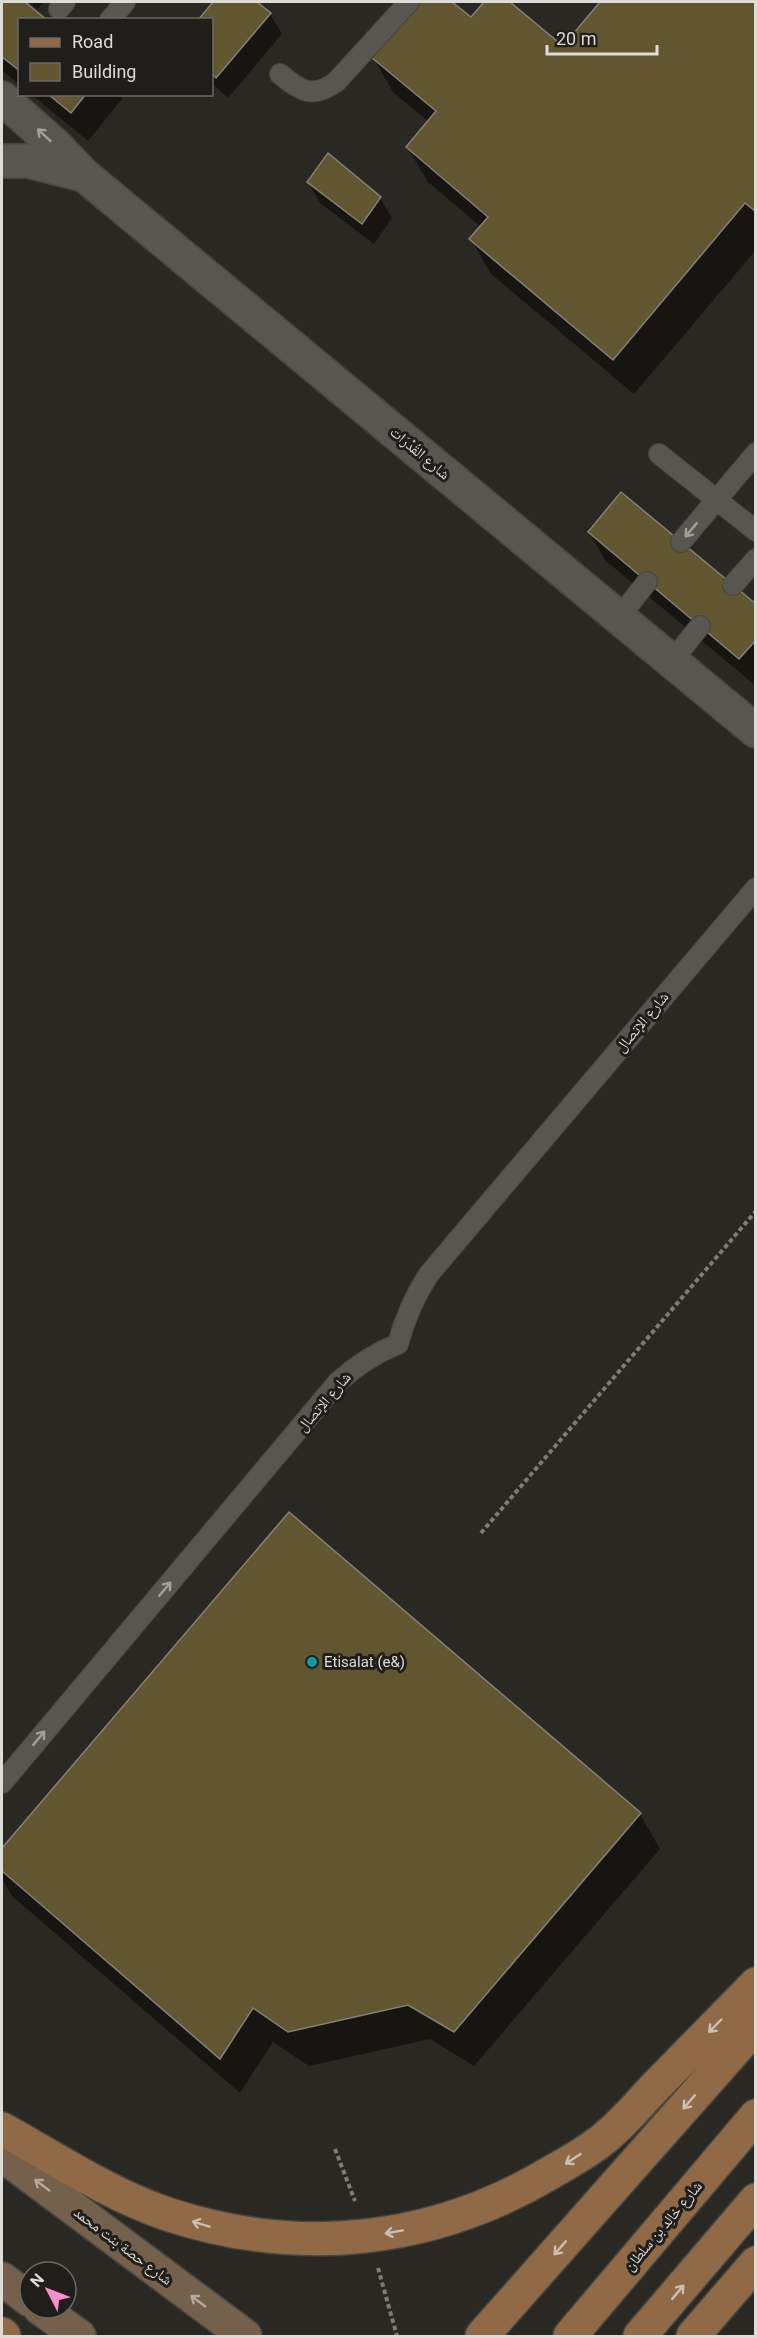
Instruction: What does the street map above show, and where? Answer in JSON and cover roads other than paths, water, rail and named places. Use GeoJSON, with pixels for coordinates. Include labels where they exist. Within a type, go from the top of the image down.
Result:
{"type":"FeatureCollection","features":[{"type":"Feature","properties":{"kind":"main road"},"geometry":{"type":"LineString","coordinates":[[2,2129],[120,2194],[164,2213],[210,2227],[257,2236],[304,2240],[352,2238],[397,2232],[441,2222],[484,2207],[525,2188],[606,2137],[756,1984]]}},
{"type":"Feature","properties":{"kind":"main road"},"geometry":{"type":"LineString","coordinates":[[482,2337],[756,2026]]}},
{"type":"Feature","properties":{"kind":"main road","name":"شارع خالِد بن سلطان"},"geometry":{"type":"LineString","coordinates":[[570,2337],[756,2115]]}},
{"type":"Feature","properties":{"kind":"main road","name":"شارع حصة بنت محمد"},"geometry":{"type":"LineString","coordinates":[[2,2155],[244,2337]]}},
{"type":"Feature","properties":{"kind":"main road"},"geometry":{"type":"LineString","coordinates":[[640,2337],[756,2200]]}},
{"type":"Feature","properties":{"kind":"main road"},"geometry":{"type":"LineString","coordinates":[[693,2336],[756,2263]]}},
{"type":"Feature","properties":{"kind":"main road"},"geometry":{"type":"LineString","coordinates":[[2,2279],[18,2291]]}},
{"type":"Feature","properties":{"kind":"main road"},"geometry":{"type":"LineString","coordinates":[[56,2320],[79,2337]]}},
{"type":"Feature","properties":{"kind":"street","name":"شارع القُدْرَات"},"geometry":{"type":"LineString","coordinates":[[2,98],[55,145],[84,175],[756,731]]}},
{"type":"Feature","properties":{"kind":"street"},"geometry":{"type":"LineString","coordinates":[[2,105],[2,133]]}},
{"type":"Feature","properties":{"kind":"street","name":"شارع القُدْرَات"},"geometry":{"type":"LineString","coordinates":[[2,161],[28,161],[84,175]]}},
{"type":"Feature","properties":{"kind":"lane"},"geometry":{"type":"LineString","coordinates":[[112,18],[125,2]]}},
{"type":"Feature","properties":{"kind":"lane"},"geometry":{"type":"LineString","coordinates":[[280,74],[296,87],[306,91],[327,88],[336,82],[409,2]]}},
{"type":"Feature","properties":{"kind":"lane"},"geometry":{"type":"LineString","coordinates":[[659,453],[756,531]]}},
{"type":"Feature","properties":{"kind":"lane"},"geometry":{"type":"LineString","coordinates":[[681,542],[756,453]]}},
{"type":"Feature","properties":{"kind":"lane"},"geometry":{"type":"LineString","coordinates":[[733,585],[756,559]]}},
{"type":"Feature","properties":{"kind":"lane"},"geometry":{"type":"LineString","coordinates":[[619,617],[647,582]]}},
{"type":"Feature","properties":{"kind":"lane"},"geometry":{"type":"LineString","coordinates":[[672,661],[700,626]]}},
{"type":"Feature","properties":{"kind":"lane","name":"شارع الإتصال"},"geometry":{"type":"LineString","coordinates":[[2,1783],[338,1382],[369,1357],[398,1344],[413,1298],[429,1274],[756,888]]}},
{"type":"Feature","properties":{"kind":"place","name":"Etisalat (e&)"},"geometry":{"type":"Point","coordinates":[312,1662]}}]}
